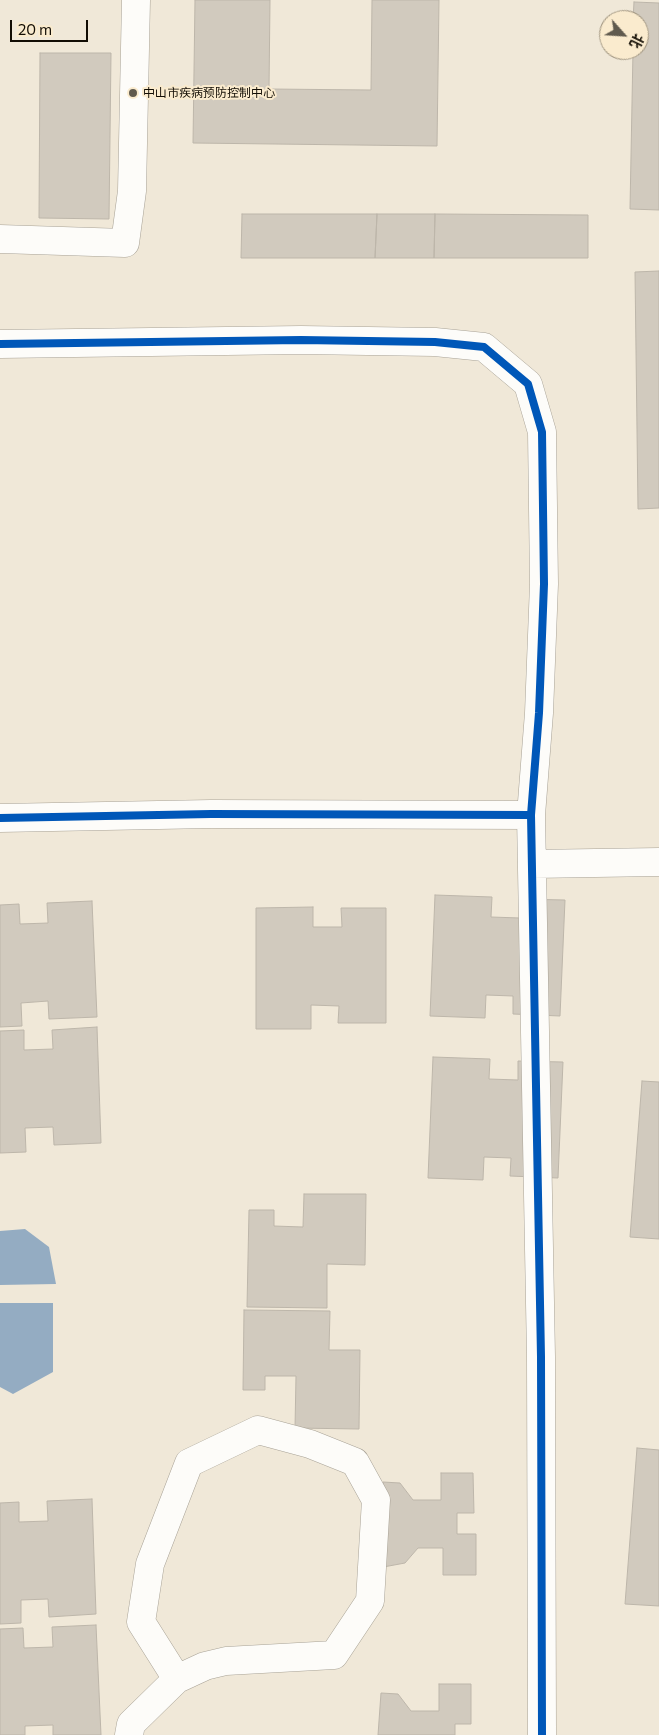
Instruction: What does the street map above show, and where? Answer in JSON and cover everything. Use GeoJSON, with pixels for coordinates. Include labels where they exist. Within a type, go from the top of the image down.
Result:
{"type":"FeatureCollection","features":[{"type":"Feature","properties":{"kind":"street"},"geometry":{"type":"LineString","coordinates":[[0,239],[125,243],[132,191],[136,0]]}},
{"type":"Feature","properties":{"kind":"street"},"geometry":{"type":"LineString","coordinates":[[0,344],[301,340],[434,342],[484,347],[528,384],[542,432],[544,584],[539,713],[531,816],[541,1367],[542,1735]]}},
{"type":"Feature","properties":{"kind":"street"},"geometry":{"type":"LineString","coordinates":[[0,818],[211,814],[531,816]]}},
{"type":"Feature","properties":{"kind":"street"},"geometry":{"type":"LineString","coordinates":[[532,864],[659,862]]}},
{"type":"Feature","properties":{"kind":"street"},"geometry":{"type":"LineString","coordinates":[[129,1735],[131,1724],[177,1679],[206,1666],[226,1661],[334,1655],[370,1601],[376,1500],[355,1462],[310,1444],[258,1430],[189,1463],[150,1564],[141,1622],[177,1679]]}},
{"type":"Feature","properties":{"kind":"water"},"geometry":{"type":"Polygon","coordinates":[[[25,1229],[49,1247],[56,1284],[0,1285],[0,1231],[25,1229]]]}},
{"type":"Feature","properties":{"kind":"water"},"geometry":{"type":"Polygon","coordinates":[[[0,1303],[53,1303],[53,1372],[13,1394],[0,1387],[0,1303]]]}},
{"type":"Feature","properties":{"kind":"building"},"geometry":{"type":"Polygon","coordinates":[[[195,0],[270,0],[269,89],[371,90],[372,0],[439,0],[437,146],[193,143],[195,0]]]}},
{"type":"Feature","properties":{"kind":"building"},"geometry":{"type":"Polygon","coordinates":[[[634,2],[659,3],[659,210],[630,209],[633,60],[649,60],[649,10],[634,10],[634,2]]]}},
{"type":"Feature","properties":{"kind":"building"},"geometry":{"type":"Polygon","coordinates":[[[40,53],[111,53],[109,219],[39,218],[40,53]]]}},
{"type":"Feature","properties":{"kind":"building"},"geometry":{"type":"Polygon","coordinates":[[[242,214],[377,214],[375,258],[241,258],[242,214]]]}},
{"type":"Feature","properties":{"kind":"building"},"geometry":{"type":"Polygon","coordinates":[[[377,214],[435,214],[434,258],[375,258],[377,214]]]}},
{"type":"Feature","properties":{"kind":"building"},"geometry":{"type":"Polygon","coordinates":[[[435,214],[588,215],[588,258],[434,258],[435,214]]]}},
{"type":"Feature","properties":{"kind":"building"},"geometry":{"type":"Polygon","coordinates":[[[659,271],[659,508],[638,509],[635,272],[659,271]]]}},
{"type":"Feature","properties":{"kind":"building"},"geometry":{"type":"Polygon","coordinates":[[[435,895],[492,897],[491,917],[520,918],[521,899],[565,900],[560,1016],[513,1014],[513,996],[486,995],[485,1018],[430,1016],[435,895]]]}},
{"type":"Feature","properties":{"kind":"building"},"geometry":{"type":"Polygon","coordinates":[[[92,901],[97,1017],[49,1019],[48,1001],[21,1003],[22,1026],[0,1027],[0,905],[19,904],[20,924],[48,923],[47,903],[92,901]]]}},
{"type":"Feature","properties":{"kind":"building"},"geometry":{"type":"Polygon","coordinates":[[[313,907],[313,927],[342,927],[341,908],[386,908],[386,1023],[338,1023],[339,1006],[311,1005],[311,1029],[256,1029],[256,908],[313,907]]]}},
{"type":"Feature","properties":{"kind":"building"},"geometry":{"type":"Polygon","coordinates":[[[97,1027],[101,1143],[54,1145],[53,1127],[25,1128],[26,1152],[0,1153],[0,1031],[24,1030],[24,1050],[53,1049],[52,1030],[97,1027]]]}},
{"type":"Feature","properties":{"kind":"building"},"geometry":{"type":"Polygon","coordinates":[[[433,1057],[490,1059],[489,1079],[518,1080],[518,1061],[563,1062],[558,1178],[510,1176],[511,1158],[484,1157],[483,1180],[428,1178],[433,1057]]]}},
{"type":"Feature","properties":{"kind":"building"},"geometry":{"type":"Polygon","coordinates":[[[642,1081],[659,1082],[659,1239],[630,1237],[642,1081]]]}},
{"type":"Feature","properties":{"kind":"building"},"geometry":{"type":"Polygon","coordinates":[[[304,1194],[366,1194],[365,1265],[327,1264],[327,1308],[247,1307],[249,1210],[274,1210],[274,1226],[303,1227],[304,1194]]]}},
{"type":"Feature","properties":{"kind":"building"},"geometry":{"type":"Polygon","coordinates":[[[244,1310],[330,1311],[329,1350],[360,1350],[359,1429],[295,1428],[296,1376],[265,1376],[265,1390],[243,1390],[244,1310]]]}},
{"type":"Feature","properties":{"kind":"building"},"geometry":{"type":"Polygon","coordinates":[[[637,1448],[659,1450],[659,1606],[625,1604],[637,1448]]]}},
{"type":"Feature","properties":{"kind":"building"},"geometry":{"type":"Polygon","coordinates":[[[441,1473],[473,1473],[474,1513],[457,1513],[457,1534],[476,1534],[476,1575],[443,1575],[443,1548],[418,1548],[405,1563],[378,1568],[383,1482],[400,1483],[413,1500],[441,1500],[441,1473]]]}},
{"type":"Feature","properties":{"kind":"building"},"geometry":{"type":"Polygon","coordinates":[[[92,1499],[96,1614],[49,1617],[48,1599],[21,1600],[21,1623],[0,1624],[0,1503],[19,1502],[19,1522],[48,1521],[47,1501],[92,1499]]]}},
{"type":"Feature","properties":{"kind":"building"},"geometry":{"type":"Polygon","coordinates":[[[96,1625],[101,1735],[53,1735],[53,1725],[25,1726],[25,1735],[0,1735],[0,1629],[23,1628],[24,1648],[53,1647],[52,1627],[96,1625]]]}},
{"type":"Feature","properties":{"kind":"building"},"geometry":{"type":"Polygon","coordinates":[[[439,1684],[471,1684],[471,1724],[455,1724],[455,1735],[378,1735],[381,1693],[398,1694],[411,1711],[439,1711],[439,1684]]]}},
{"type":"Feature","properties":{"kind":"cycle path"},"geometry":{"type":"LineString","coordinates":[[0,344],[301,340],[435,342],[484,347],[528,384],[542,432],[544,584],[539,713],[531,815]]}},
{"type":"Feature","properties":{"kind":"cycle path"},"geometry":{"type":"LineString","coordinates":[[0,818],[211,814],[531,815],[541,1357],[542,1735]]}},
{"type":"Feature","properties":{"kind":"place","name":"中山市疾病预防控制中心"},"geometry":{"type":"Point","coordinates":[133,93]}}]}
